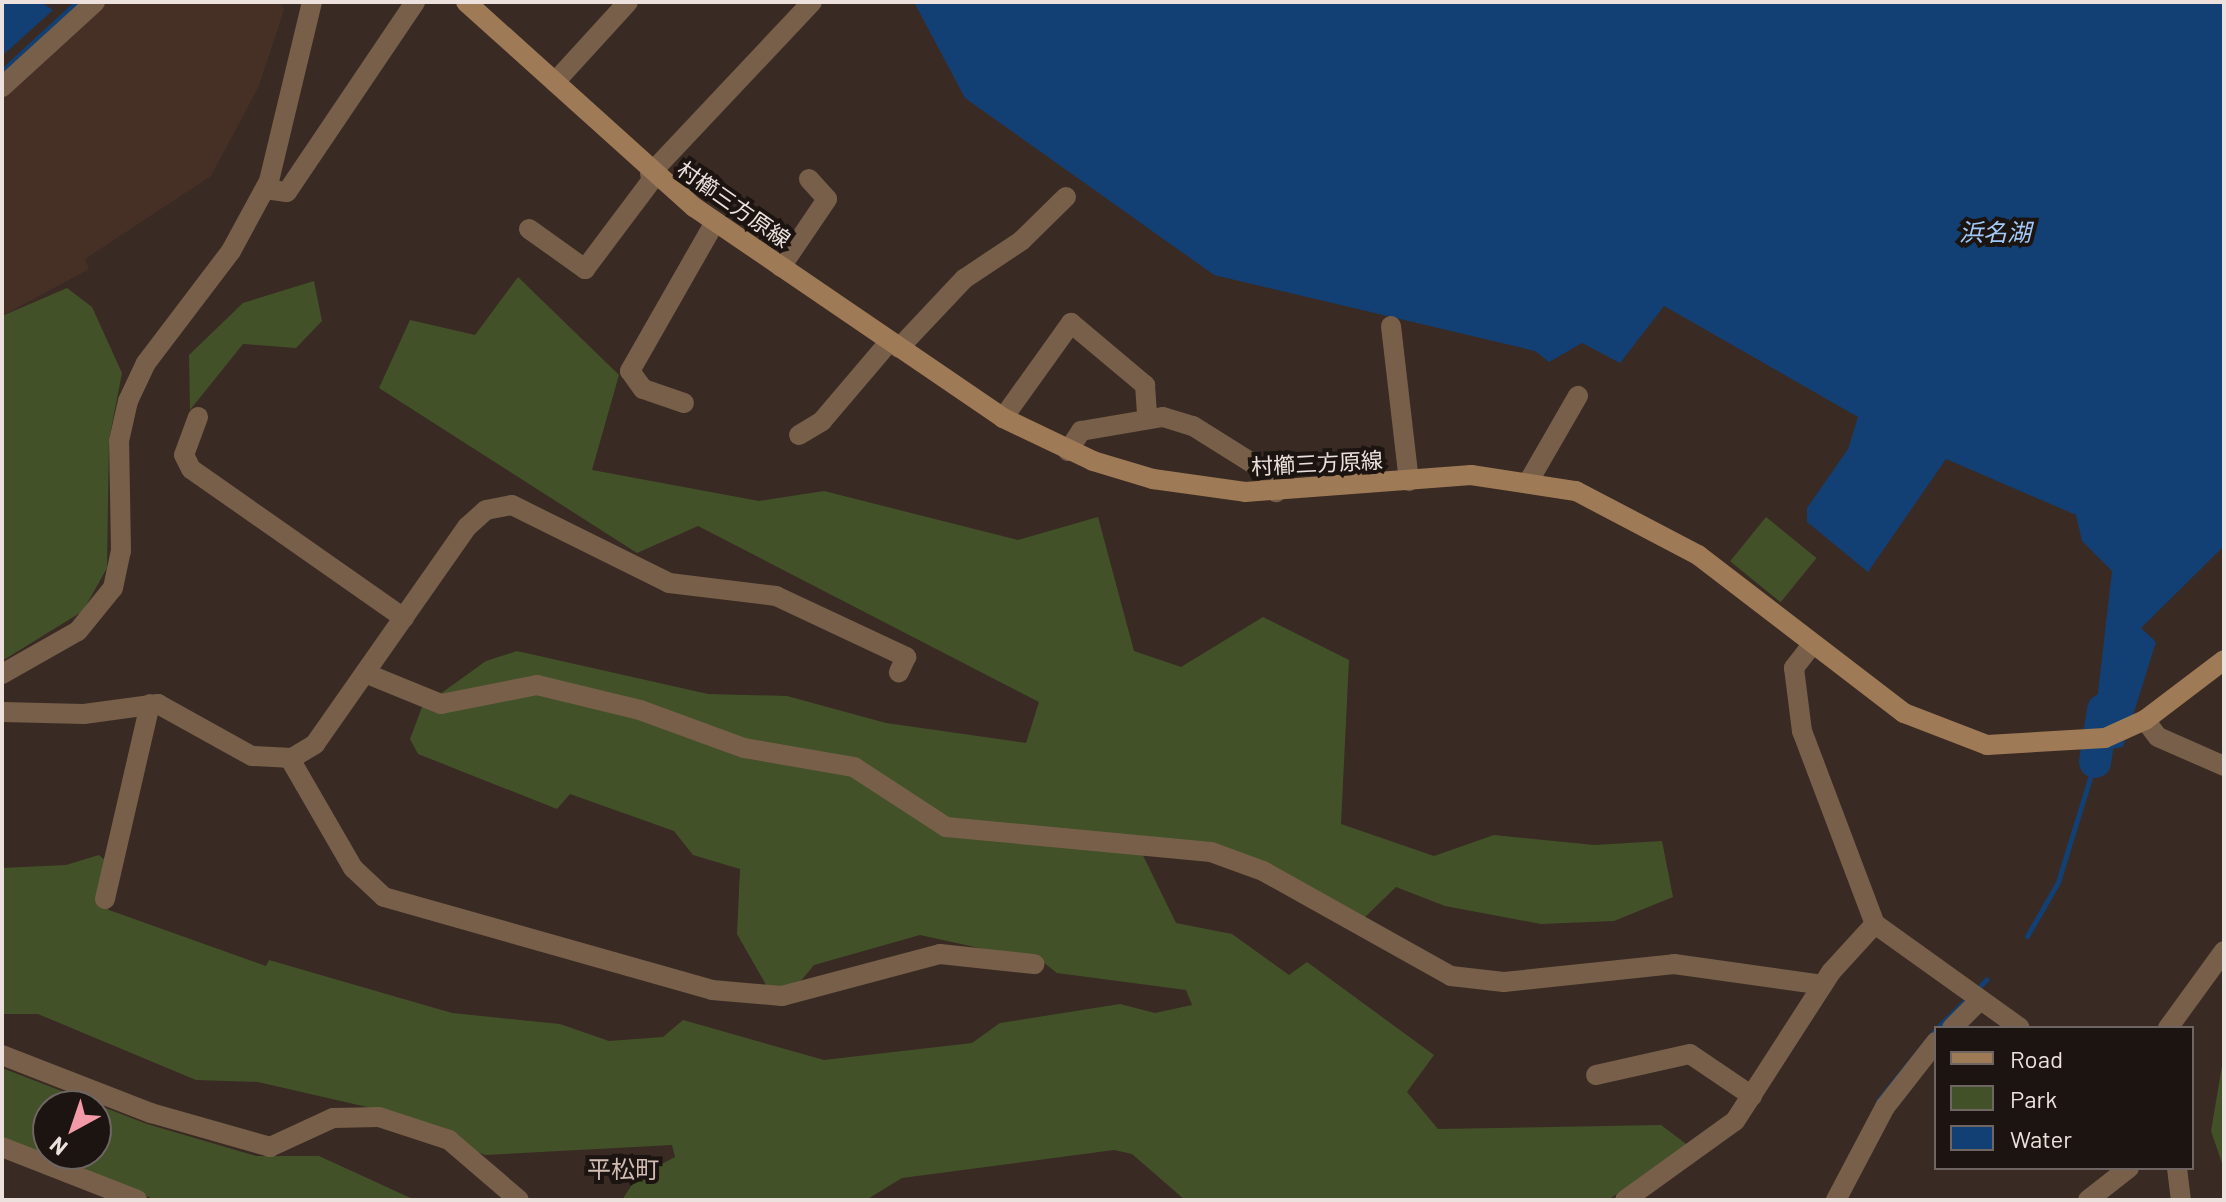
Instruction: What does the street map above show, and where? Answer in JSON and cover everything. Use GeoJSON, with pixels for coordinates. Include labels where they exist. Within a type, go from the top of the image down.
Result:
{"type":"FeatureCollection","features":[{"type":"Feature","properties":{"kind":"main road","name":"村櫛三方原線"},"geometry":{"type":"LineString","coordinates":[[466,2],[652,176],[1003,418],[1068,451],[1153,479],[1276,492],[1409,481],[1530,479],[1576,491],[1651,526],[1811,646],[1944,734],[2009,748],[2098,740],[2145,720],[2224,660]]}},
{"type":"Feature","properties":{"kind":"street"},"geometry":{"type":"LineString","coordinates":[[2,87],[95,2]]}},
{"type":"Feature","properties":{"kind":"street"},"geometry":{"type":"LineString","coordinates":[[2,674],[62,643],[104,605],[120,561],[119,441],[128,401],[265,189],[286,131],[312,2]]}},
{"type":"Feature","properties":{"kind":"street"},"geometry":{"type":"LineString","coordinates":[[265,189],[287,192],[415,2]]}},
{"type":"Feature","properties":{"kind":"street"},"geometry":{"type":"LineString","coordinates":[[555,82],[628,2]]}},
{"type":"Feature","properties":{"kind":"street"},"geometry":{"type":"LineString","coordinates":[[529,229],[585,269],[652,176],[812,2]]}},
{"type":"Feature","properties":{"kind":"street"},"geometry":{"type":"LineString","coordinates":[[781,267],[827,199],[809,179]]}},
{"type":"Feature","properties":{"kind":"street"},"geometry":{"type":"LineString","coordinates":[[799,435],[822,421],[894,344],[964,279],[1021,241],[1066,197]]}},
{"type":"Feature","properties":{"kind":"street"},"geometry":{"type":"LineString","coordinates":[[684,403],[643,389],[630,371],[715,222]]}},
{"type":"Feature","properties":{"kind":"street"},"geometry":{"type":"LineString","coordinates":[[1003,418],[1071,323],[1145,385],[1147,416]]}},
{"type":"Feature","properties":{"kind":"street"},"geometry":{"type":"LineString","coordinates":[[1391,326],[1409,481]]}},
{"type":"Feature","properties":{"kind":"street"},"geometry":{"type":"LineString","coordinates":[[1530,479],[1578,396]]}},
{"type":"Feature","properties":{"kind":"street"},"geometry":{"type":"LineString","coordinates":[[1068,451],[1081,431],[1147,416],[1207,434],[1268,473],[1276,492]]}},
{"type":"Feature","properties":{"kind":"street"},"geometry":{"type":"LineString","coordinates":[[198,417],[184,455],[191,469],[404,618]]}},
{"type":"Feature","properties":{"kind":"street"},"geometry":{"type":"LineString","coordinates":[[2,712],[84,714],[150,704],[252,756],[290,759],[315,744],[475,517],[512,505],[594,552],[669,583],[776,596],[906,657],[899,672]]}},
{"type":"Feature","properties":{"kind":"street"},"geometry":{"type":"LineString","coordinates":[[1811,646],[1794,668],[1802,731],[1875,924],[2017,1026]]}},
{"type":"Feature","properties":{"kind":"street"},"geometry":{"type":"LineString","coordinates":[[365,673],[441,704],[537,685],[653,713],[744,748],[854,767],[946,827],[1211,852],[1263,871],[1451,976],[1504,982],[1674,964],[1823,985]]}},
{"type":"Feature","properties":{"kind":"street"},"geometry":{"type":"LineString","coordinates":[[105,899],[150,704]]}},
{"type":"Feature","properties":{"kind":"street"},"geometry":{"type":"LineString","coordinates":[[2145,720],[2158,737],[2224,766]]}},
{"type":"Feature","properties":{"kind":"street"},"geometry":{"type":"LineString","coordinates":[[290,759],[353,868],[384,897],[712,990],[782,996],[940,954],[1034,964]]}},
{"type":"Feature","properties":{"kind":"street"},"geometry":{"type":"LineString","coordinates":[[1625,1200],[1714,1141],[1752,1096],[1823,985],[1875,924]]}},
{"type":"Feature","properties":{"kind":"street"},"geometry":{"type":"LineString","coordinates":[[2169,1026],[2224,951]]}},
{"type":"Feature","properties":{"kind":"street"},"geometry":{"type":"LineString","coordinates":[[1954,1026],[1979,1001]]}},
{"type":"Feature","properties":{"kind":"street"},"geometry":{"type":"LineString","coordinates":[[1836,1200],[1885,1107],[1934,1045]]}},
{"type":"Feature","properties":{"kind":"street"},"geometry":{"type":"LineString","coordinates":[[1596,1075],[1690,1054],[1752,1096]]}},
{"type":"Feature","properties":{"kind":"street"},"geometry":{"type":"LineString","coordinates":[[2,1055],[151,1113],[270,1147],[333,1118],[379,1117],[449,1140],[519,1200]]}},
{"type":"Feature","properties":{"kind":"street"},"geometry":{"type":"LineString","coordinates":[[2,1147],[137,1200]]}},
{"type":"Feature","properties":{"kind":"street"},"geometry":{"type":"LineString","coordinates":[[2088,1200],[2126,1170]]}},
{"type":"Feature","properties":{"kind":"street"},"geometry":{"type":"LineString","coordinates":[[2177,1170],[2181,1200]]}},
{"type":"Feature","properties":{"kind":"shaded area"},"geometry":{"type":"Polygon","coordinates":[[[104,2],[280,2],[284,10],[258,88],[211,176],[85,259],[89,269],[2,316],[2,96],[104,2]]]}},
{"type":"Feature","properties":{"kind":"green space"},"geometry":{"type":"Polygon","coordinates":[[[518,277],[619,375],[592,470],[759,501],[824,491],[1018,540],[1098,517],[1134,651],[1181,667],[1263,617],[1349,660],[1341,824],[1434,856],[1494,835],[1594,845],[1662,841],[1673,897],[1614,921],[1541,924],[1445,906],[1396,887],[1364,918],[1213,845],[1133,835],[1176,923],[1232,934],[1289,975],[1307,962],[1434,1055],[1407,1092],[1438,1129],[1661,1125],[1689,1146],[1608,1200],[1185,1200],[1132,1154],[1114,1150],[902,1178],[866,1200],[622,1200],[637,1177],[675,1157],[672,1145],[485,1155],[380,1110],[258,1082],[196,1080],[38,1014],[2,1014],[2,868],[66,865],[99,855],[106,861],[101,903],[109,910],[266,966],[269,960],[452,1013],[560,1024],[609,1041],[663,1037],[683,1020],[824,1060],[972,1043],[1000,1023],[1120,1004],[1155,1013],[1192,1005],[1186,990],[1057,973],[1043,962],[920,935],[814,965],[799,983],[769,990],[737,934],[740,869],[693,855],[674,831],[570,794],[557,809],[418,754],[410,739],[422,707],[486,661],[517,651],[708,694],[787,696],[886,723],[1026,743],[1039,702],[698,526],[637,553],[379,388],[410,320],[475,335],[518,277]]]}},
{"type":"Feature","properties":{"kind":"green space"},"geometry":{"type":"Polygon","coordinates":[[[314,281],[322,321],[296,348],[243,344],[190,410],[189,355],[243,303],[314,281]]]}},
{"type":"Feature","properties":{"kind":"green space"},"geometry":{"type":"Polygon","coordinates":[[[67,288],[92,307],[122,373],[109,440],[107,568],[83,611],[2,661],[2,316],[67,288]]]}},
{"type":"Feature","properties":{"kind":"green space"},"geometry":{"type":"Polygon","coordinates":[[[1766,517],[1817,558],[1781,602],[1730,561],[1766,517]]]}},
{"type":"Feature","properties":{"kind":"green space"},"geometry":{"type":"Polygon","coordinates":[[[2224,1054],[2224,1169],[2211,1131],[2224,1054]]]}},
{"type":"Feature","properties":{"kind":"green space"},"geometry":{"type":"Polygon","coordinates":[[[2,1068],[59,1090],[32,1090],[32,1151],[2,1139],[2,1068]]]}},
{"type":"Feature","properties":{"kind":"green space"},"geometry":{"type":"Polygon","coordinates":[[[112,1110],[256,1156],[319,1156],[415,1200],[156,1200],[80,1170],[112,1170],[112,1110]]]}},
{"type":"Feature","properties":{"kind":"water"},"geometry":{"type":"Polygon","coordinates":[[[2,2],[41,2],[53,10],[2,56],[2,2]]]}},
{"type":"Feature","properties":{"kind":"water","name":"浜名湖"},"geometry":{"type":"Polygon","coordinates":[[[914,2],[2224,2],[2224,546],[2141,628],[2156,642],[2123,747],[2091,752],[2112,571],[2082,541],[2076,515],[1946,459],[1868,572],[1807,522],[1807,508],[1848,449],[1858,417],[1664,306],[1620,363],[1582,343],[1549,362],[1535,351],[1214,275],[965,98],[914,2]]]}},
{"type":"Feature","properties":{"kind":"waterway"},"geometry":{"type":"LineString","coordinates":[[2,71],[77,2]]}},
{"type":"Feature","properties":{"kind":"waterway"},"geometry":{"type":"LineString","coordinates":[[2095,762],[2103,710]]}},
{"type":"Feature","properties":{"kind":"waterway"},"geometry":{"type":"LineString","coordinates":[[2027,936],[2058,882],[2095,762]]}},
{"type":"Feature","properties":{"kind":"waterway"},"geometry":{"type":"LineString","coordinates":[[1981,985],[1987,979]]}},
{"type":"Feature","properties":{"kind":"waterway"},"geometry":{"type":"LineString","coordinates":[[1939,1026],[1964,1002]]}},
{"type":"Feature","properties":{"kind":"waterway"},"geometry":{"type":"LineString","coordinates":[[1878,1101],[1934,1031]]}},
{"type":"Feature","properties":{"kind":"waterway"},"geometry":{"type":"LineString","coordinates":[[1079,1200],[1165,1200]]}},
{"type":"Feature","properties":{"kind":"district","name":"平松町"},"geometry":{"type":"Point","coordinates":[623,1169]}}]}
